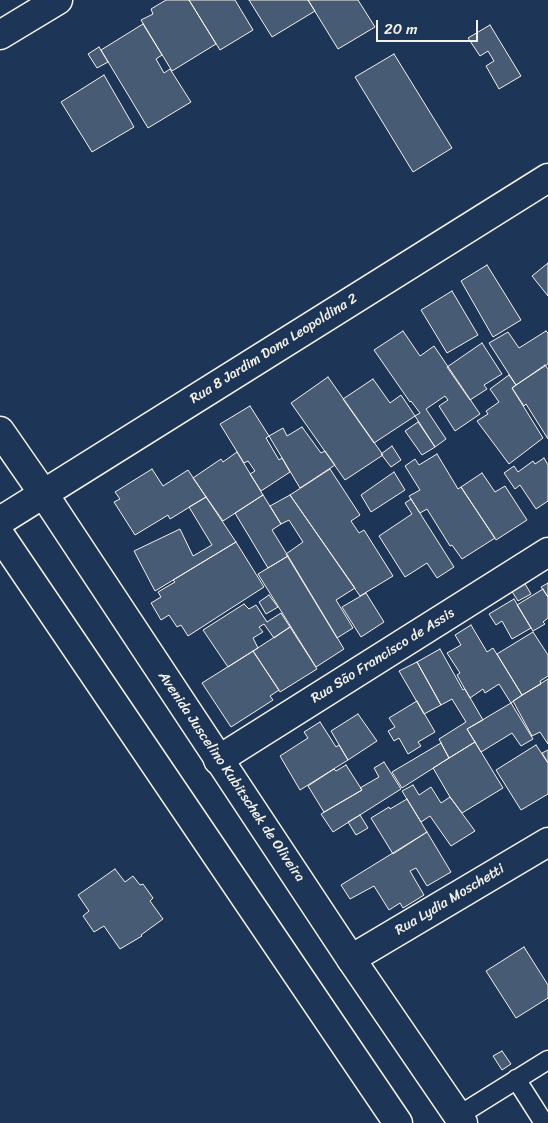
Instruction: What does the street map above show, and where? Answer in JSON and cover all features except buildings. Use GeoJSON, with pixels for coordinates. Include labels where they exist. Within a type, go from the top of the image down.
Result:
{"type":"FeatureCollection","features":[{"type":"Feature","properties":{"kind":"main road"},"geometry":{"type":"LineString","coordinates":[[0,35],[58,0]]}},
{"type":"Feature","properties":{"kind":"main road","name":"Rua 8 Jardim Dona Leopoldina 2"},"geometry":{"type":"LineString","coordinates":[[0,521],[548,178]]}},
{"type":"Feature","properties":{"kind":"main road","name":"Avenida Juscelino Kubitschek de Oliveira"},"geometry":{"type":"LineString","coordinates":[[0,431],[351,959],[461,1120]]}},
{"type":"Feature","properties":{"kind":"main road"},"geometry":{"type":"LineString","coordinates":[[0,535],[398,1123]]}},
{"type":"Feature","properties":{"kind":"main road","name":"Rua São Francisco de Assis"},"geometry":{"type":"LineString","coordinates":[[218,760],[548,552]]}},
{"type":"Feature","properties":{"kind":"main road","name":"Rua Lydia Moschetti"},"geometry":{"type":"LineString","coordinates":[[351,959],[548,842]]}},
{"type":"Feature","properties":{"kind":"lane"},"geometry":{"type":"LineString","coordinates":[[461,1120],[516,1079],[548,1060]]}},
{"type":"Feature","properties":{"kind":"lane"},"geometry":{"type":"LineString","coordinates":[[516,1079],[544,1123]]}}]}
